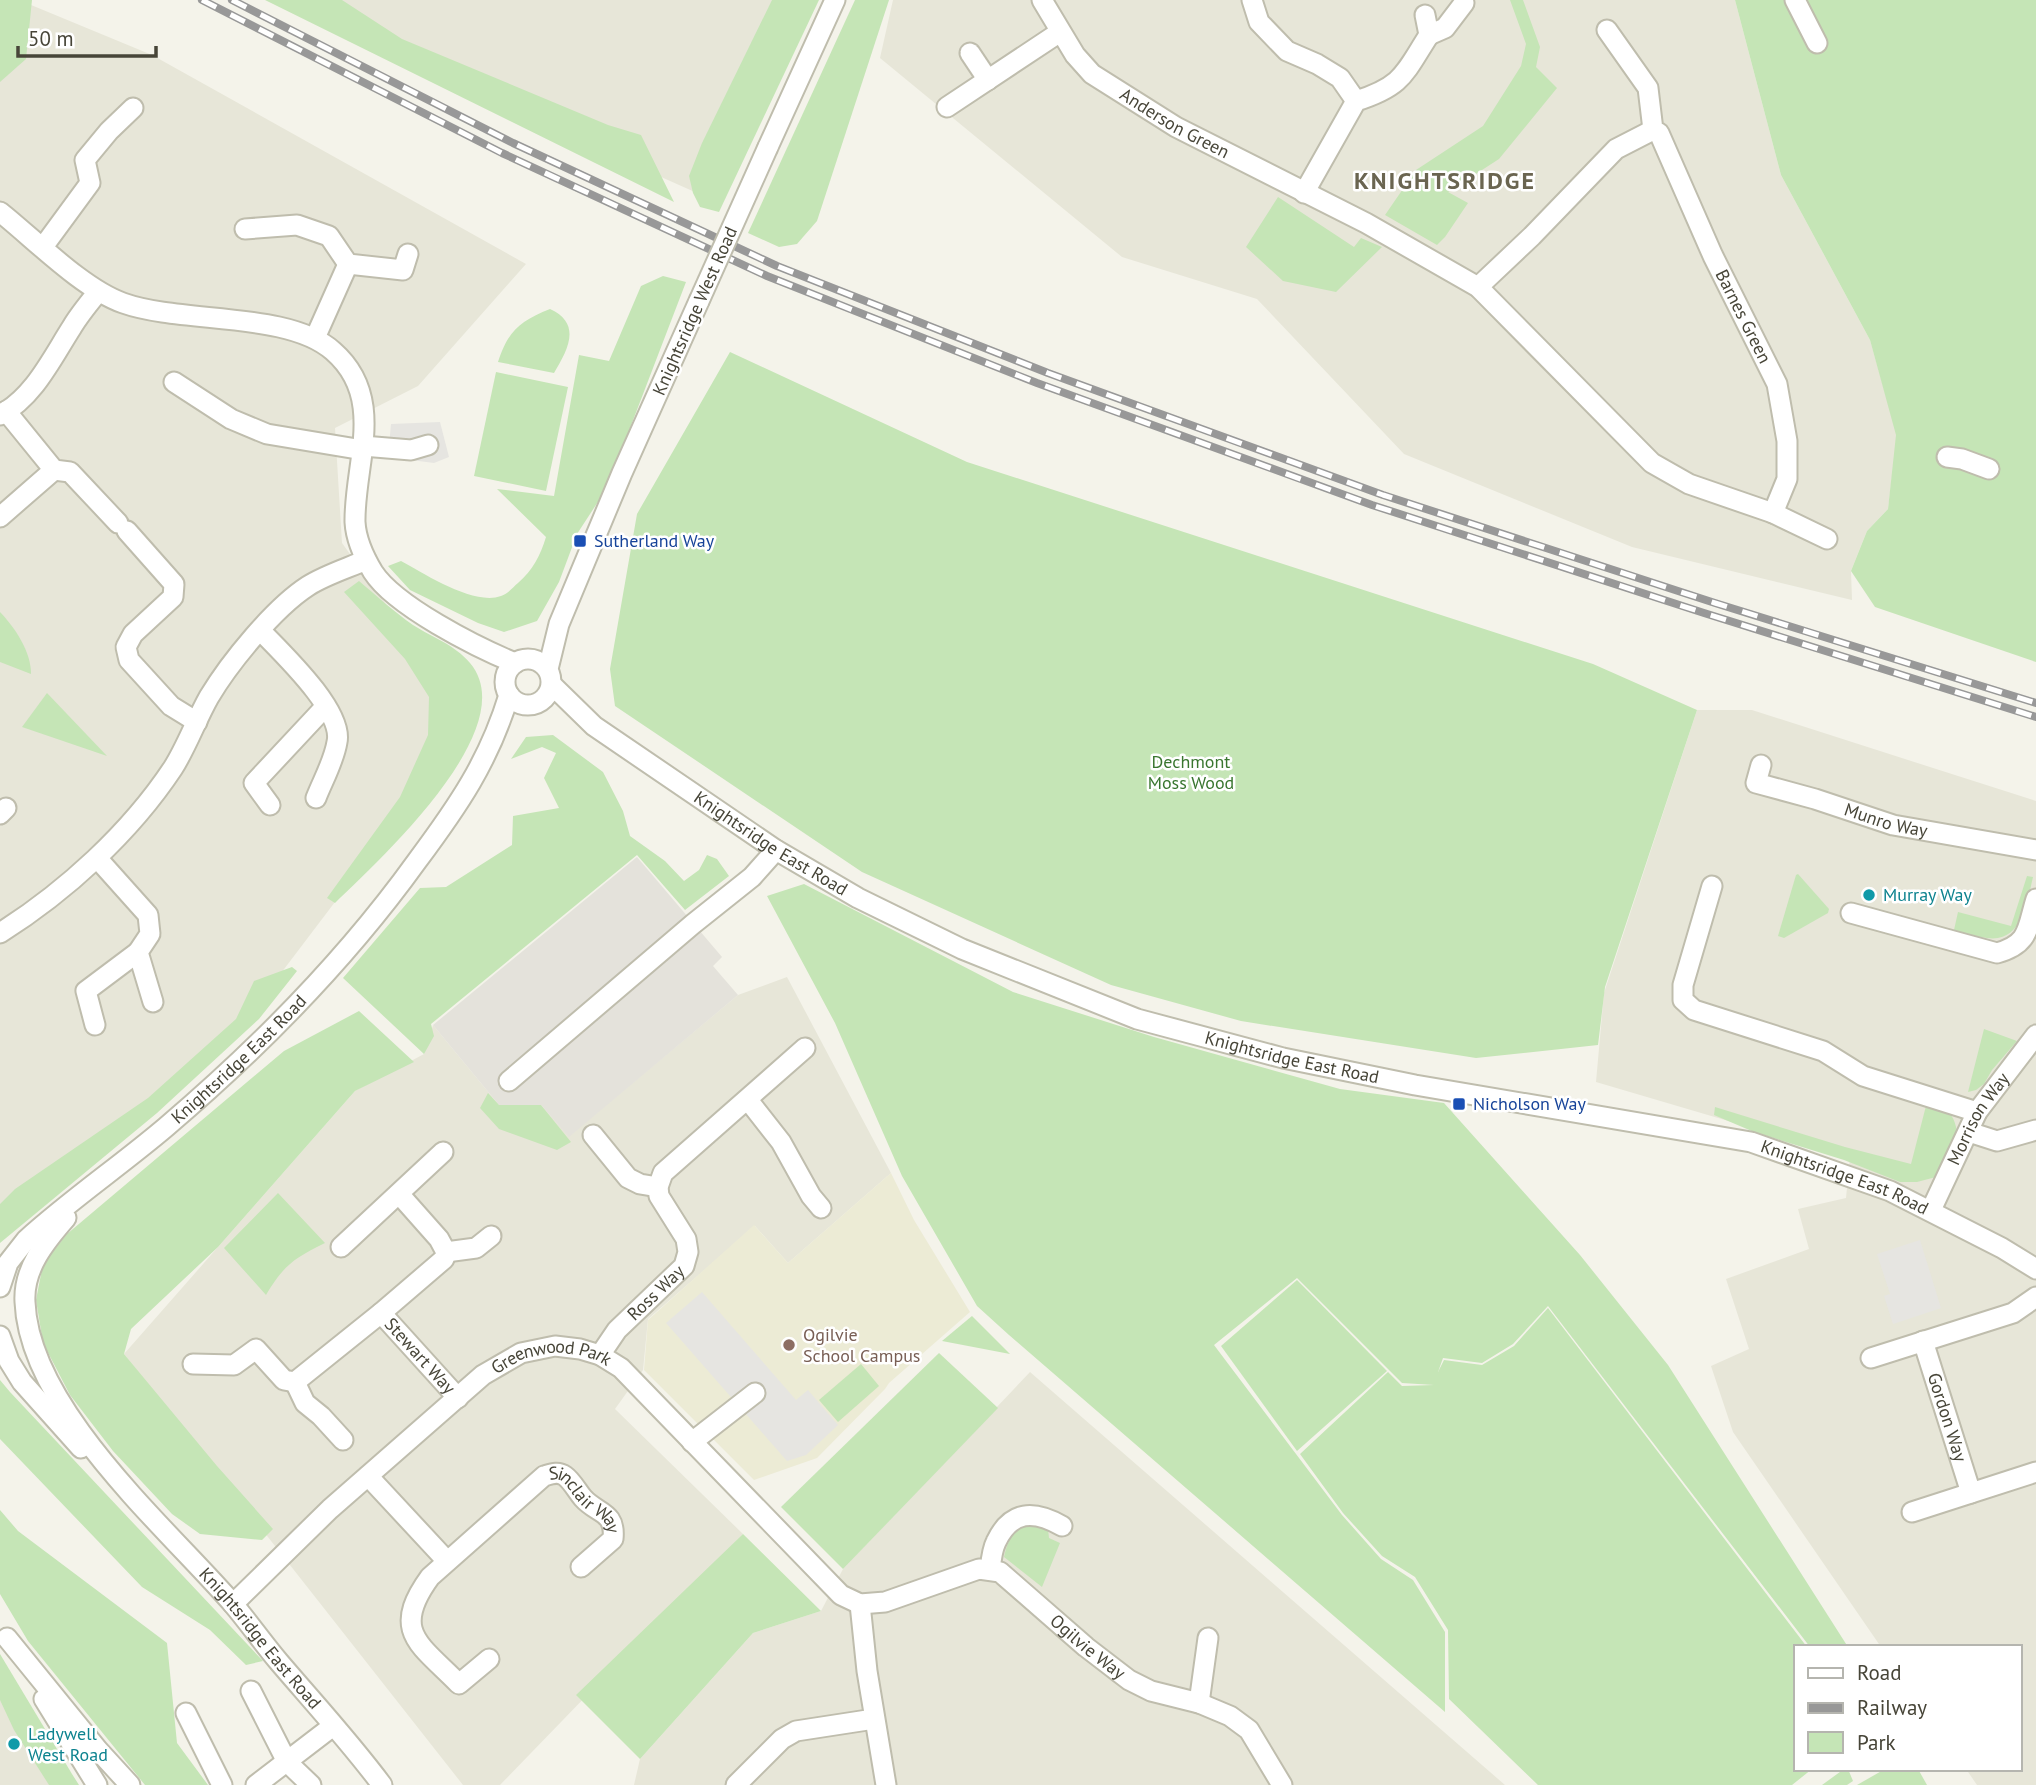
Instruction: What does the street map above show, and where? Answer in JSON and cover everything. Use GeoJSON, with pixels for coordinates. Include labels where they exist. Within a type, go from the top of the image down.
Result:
{"type":"FeatureCollection","features":[{"type":"Feature","properties":{"kind":"street","name":"Knightsridge West Road"},"geometry":{"type":"LineString","coordinates":[[550,677],[559,624],[622,473],[835,0]]}},
{"type":"Feature","properties":{"kind":"street","name":"Anderson Green"},"geometry":{"type":"LineString","coordinates":[[1044,0],[1060,32],[1092,74],[1176,127],[1304,193]]}},
{"type":"Feature","properties":{"kind":"street"},"geometry":{"type":"LineString","coordinates":[[1252,0],[1259,22],[1287,51],[1340,78],[1356,101]]}},
{"type":"Feature","properties":{"kind":"street"},"geometry":{"type":"LineString","coordinates":[[1795,0],[1817,43]]}},
{"type":"Feature","properties":{"kind":"street"},"geometry":{"type":"LineString","coordinates":[[1464,3],[1445,28],[1429,35],[1401,79],[1389,89],[1356,101],[1304,193],[1366,223],[1478,287],[1652,463],[1689,484],[1773,513],[1827,539]]}},
{"type":"Feature","properties":{"kind":"street"},"geometry":{"type":"LineString","coordinates":[[1425,15],[1429,35]]}},
{"type":"Feature","properties":{"kind":"street","name":"Barnes Green"},"geometry":{"type":"LineString","coordinates":[[1607,30],[1648,88],[1653,130],[1658,133],[1713,256],[1777,384],[1787,440],[1787,480],[1773,513]]}},
{"type":"Feature","properties":{"kind":"street"},"geometry":{"type":"LineString","coordinates":[[947,107],[1060,32]]}},
{"type":"Feature","properties":{"kind":"street"},"geometry":{"type":"LineString","coordinates":[[970,53],[988,80]]}},
{"type":"Feature","properties":{"kind":"street"},"geometry":{"type":"LineString","coordinates":[[43,247],[97,185],[85,160],[133,108]]}},
{"type":"Feature","properties":{"kind":"street"},"geometry":{"type":"LineString","coordinates":[[1478,287],[1532,236],[1616,149],[1653,130]]}},
{"type":"Feature","properties":{"kind":"street"},"geometry":{"type":"LineString","coordinates":[[0,212],[97,292],[149,311],[276,326],[315,338],[333,351],[347,365],[361,391],[365,419],[355,522],[358,541],[366,560],[375,574],[398,597],[473,644],[514,674],[517,702],[533,704],[545,698],[550,677],[536,660],[514,674]]}},
{"type":"Feature","properties":{"kind":"street"},"geometry":{"type":"LineString","coordinates":[[245,229],[297,225],[329,236],[348,264],[403,270],[408,254]]}},
{"type":"Feature","properties":{"kind":"street"},"geometry":{"type":"LineString","coordinates":[[315,338],[348,264]]}},
{"type":"Feature","properties":{"kind":"street"},"geometry":{"type":"LineString","coordinates":[[97,292],[73,325],[49,366],[29,391],[3,413],[54,470],[70,472],[174,584],[173,597],[133,634],[126,647],[129,660],[171,706],[197,722]]}},
{"type":"Feature","properties":{"kind":"street"},"geometry":{"type":"LineString","coordinates":[[174,382],[231,419],[267,434],[363,448],[411,450],[428,445]]}},
{"type":"Feature","properties":{"kind":"street"},"geometry":{"type":"LineString","coordinates":[[1959,455],[1989,469]]}},
{"type":"Feature","properties":{"kind":"street"},"geometry":{"type":"LineString","coordinates":[[0,517],[54,470]]}},
{"type":"Feature","properties":{"kind":"street"},"geometry":{"type":"LineString","coordinates":[[0,933],[29,915],[97,858],[151,797],[174,767],[210,696],[260,630],[282,607],[309,585],[366,560]]}},
{"type":"Feature","properties":{"kind":"street","name":"Knightsridge West Road"},"geometry":{"type":"LineString","coordinates":[[514,674],[559,624]]}},
{"type":"Feature","properties":{"kind":"street"},"geometry":{"type":"LineString","coordinates":[[260,630],[310,682],[336,724],[338,741],[316,797]]}},
{"type":"Feature","properties":{"kind":"street","name":"Knightsridge East Road"},"geometry":{"type":"LineString","coordinates":[[0,1287],[8,1264],[26,1240],[248,1055],[349,950],[456,808],[491,747],[514,674]]}},
{"type":"Feature","properties":{"kind":"street","name":"Knightsridge East Road"},"geometry":{"type":"LineString","coordinates":[[550,677],[594,726],[776,850],[858,898],[962,949],[1137,1019],[1283,1058],[1415,1086],[1751,1142],[1891,1191],[1931,1210],[2036,1269]]}},
{"type":"Feature","properties":{"kind":"street","name":"Knightsridge East Road"},"geometry":{"type":"LineString","coordinates":[[491,747],[533,704],[594,726]]}},
{"type":"Feature","properties":{"kind":"street"},"geometry":{"type":"LineString","coordinates":[[270,805],[254,783],[325,707]]}},
{"type":"Feature","properties":{"kind":"street","name":"Munro Way"},"geometry":{"type":"LineString","coordinates":[[1760,765],[1756,783],[1893,825],[2036,850]]}},
{"type":"Feature","properties":{"kind":"street"},"geometry":{"type":"LineString","coordinates":[[509,1081],[752,877],[776,850]]}},
{"type":"Feature","properties":{"kind":"street"},"geometry":{"type":"LineString","coordinates":[[95,1024],[86,991],[138,952],[150,934],[148,915],[97,858]]}},
{"type":"Feature","properties":{"kind":"street"},"geometry":{"type":"LineString","coordinates":[[1712,886],[1683,985],[1683,1000],[1694,1010],[1823,1051],[1863,1076],[1977,1112]]}},
{"type":"Feature","properties":{"kind":"street"},"geometry":{"type":"LineString","coordinates":[[1852,913],[1997,953],[2020,944],[2026,934],[2036,899]]}},
{"type":"Feature","properties":{"kind":"street"},"geometry":{"type":"LineString","coordinates":[[1888,923],[1892,903]]}},
{"type":"Feature","properties":{"kind":"street"},"geometry":{"type":"LineString","coordinates":[[138,952],[153,1002]]}},
{"type":"Feature","properties":{"kind":"street","name":"Morrison Way"},"geometry":{"type":"LineString","coordinates":[[1931,1210],[1977,1112],[2036,1035]]}},
{"type":"Feature","properties":{"kind":"street"},"geometry":{"type":"LineString","coordinates":[[593,1135],[628,1178],[640,1184],[658,1187],[663,1172],[805,1048]]}},
{"type":"Feature","properties":{"kind":"street"},"geometry":{"type":"LineString","coordinates":[[748,1100],[781,1142],[811,1196],[821,1208]]}},
{"type":"Feature","properties":{"kind":"street"},"geometry":{"type":"LineString","coordinates":[[1969,1132],[1997,1142],[2036,1130]]}},
{"type":"Feature","properties":{"kind":"street"},"geometry":{"type":"LineString","coordinates":[[341,1247],[400,1195],[443,1152]]}},
{"type":"Feature","properties":{"kind":"street","name":"Knightsridge East Road"},"geometry":{"type":"LineString","coordinates":[[94,1186],[49,1238],[38,1255],[27,1278],[24,1304],[33,1345],[49,1384],[72,1419],[133,1497]]}},
{"type":"Feature","properties":{"kind":"street","name":"Ross Way"},"geometry":{"type":"LineString","coordinates":[[600,1355],[625,1321],[684,1266],[688,1252],[686,1239],[659,1196],[658,1187]]}},
{"type":"Feature","properties":{"kind":"street"},"geometry":{"type":"LineString","coordinates":[[400,1195],[439,1239],[446,1252],[476,1248],[491,1236]]}},
{"type":"Feature","properties":{"kind":"street","name":"Stewart Way"},"geometry":{"type":"LineString","coordinates":[[295,1382],[444,1259],[446,1252]]}},
{"type":"Feature","properties":{"kind":"street"},"geometry":{"type":"LineString","coordinates":[[1871,1358],[2013,1313],[2036,1297]]}},
{"type":"Feature","properties":{"kind":"street","name":"Stewart Way"},"geometry":{"type":"LineString","coordinates":[[381,1313],[458,1398]]}},
{"type":"Feature","properties":{"kind":"street","name":"Knightsridge East Road"},"geometry":{"type":"LineString","coordinates":[[0,1336],[9,1362],[34,1398],[90,1458],[133,1497],[233,1604],[382,1785]]}},
{"type":"Feature","properties":{"kind":"street","name":"Gordon Way"},"geometry":{"type":"LineString","coordinates":[[1923,1341],[1970,1493]]}},
{"type":"Feature","properties":{"kind":"street","name":"Greenwood Park"},"geometry":{"type":"LineString","coordinates":[[233,1604],[330,1509],[483,1376],[521,1353],[555,1346],[600,1355],[621,1368],[841,1595],[860,1604]]}},
{"type":"Feature","properties":{"kind":"street"},"geometry":{"type":"LineString","coordinates":[[193,1364],[234,1365],[256,1349],[284,1380],[295,1382],[305,1403],[343,1440]]}},
{"type":"Feature","properties":{"kind":"street"},"geometry":{"type":"LineString","coordinates":[[692,1442],[755,1393]]}},
{"type":"Feature","properties":{"kind":"street"},"geometry":{"type":"LineString","coordinates":[[1912,1512],[2036,1472]]}},
{"type":"Feature","properties":{"kind":"street","name":"Sinclair Way"},"geometry":{"type":"LineString","coordinates":[[489,1659],[459,1684],[415,1638],[409,1619],[417,1594],[447,1560],[544,1476],[554,1473],[564,1475],[585,1501],[608,1516],[614,1526],[612,1539],[581,1567]]}},
{"type":"Feature","properties":{"kind":"street"},"geometry":{"type":"LineString","coordinates":[[368,1476],[447,1560]]}},
{"type":"Feature","properties":{"kind":"street"},"geometry":{"type":"LineString","coordinates":[[886,1785],[874,1719],[860,1604],[885,1602],[979,1569],[990,1570],[995,1543],[1007,1525],[1022,1516],[1037,1514],[1062,1526]]}},
{"type":"Feature","properties":{"kind":"street","name":"Ogilvie Way"},"geometry":{"type":"LineString","coordinates":[[990,1570],[1000,1572],[1086,1647],[1129,1680],[1152,1691],[1199,1703],[1230,1716],[1249,1730],[1282,1785]]}},
{"type":"Feature","properties":{"kind":"street"},"geometry":{"type":"LineString","coordinates":[[4,1631],[97,1785]]}},
{"type":"Feature","properties":{"kind":"street"},"geometry":{"type":"LineString","coordinates":[[4,1631],[98,1750],[130,1785]]}},
{"type":"Feature","properties":{"kind":"street"},"geometry":{"type":"LineString","coordinates":[[1199,1703],[1208,1638]]}},
{"type":"Feature","properties":{"kind":"street"},"geometry":{"type":"LineString","coordinates":[[251,1691],[287,1762],[311,1785]]}},
{"type":"Feature","properties":{"kind":"street"},"geometry":{"type":"LineString","coordinates":[[186,1713],[222,1785]]}},
{"type":"Feature","properties":{"kind":"street"},"geometry":{"type":"LineString","coordinates":[[736,1785],[782,1739],[796,1731],[874,1719]]}},
{"type":"Feature","properties":{"kind":"street"},"geometry":{"type":"LineString","coordinates":[[256,1785],[334,1726]]}},
{"type":"Feature","properties":{"kind":"shaded area"},"geometry":{"type":"Polygon","coordinates":[[[0,0],[19,0],[152,55],[526,264],[418,386],[335,428],[342,543],[453,697],[404,811],[247,1018],[0,1225],[0,0]]]}},
{"type":"Feature","properties":{"kind":"shaded area"},"geometry":{"type":"Polygon","coordinates":[[[326,0],[797,0],[706,197],[623,160],[326,0]]]}},
{"type":"Feature","properties":{"kind":"shaded area"},"geometry":{"type":"Polygon","coordinates":[[[893,0],[1735,0],[1781,175],[1870,340],[1897,435],[1888,509],[1867,531],[1851,571],[1852,600],[1632,547],[1404,454],[1257,299],[1122,257],[880,58],[893,0]]]}},
{"type":"Feature","properties":{"kind":"shaded area"},"geometry":{"type":"Polygon","coordinates":[[[440,422],[449,457],[434,463],[388,457],[391,424],[440,422]]]}},
{"type":"Feature","properties":{"kind":"shaded area"},"geometry":{"type":"Polygon","coordinates":[[[1697,710],[1752,710],[2036,801],[2036,1785],[1977,1785],[1967,1771],[2022,1771],[2022,1645],[1880,1645],[1733,1432],[1711,1366],[1749,1349],[1726,1279],[1809,1249],[1798,1209],[1846,1198],[1850,1157],[1596,1082],[1604,993],[1697,710]]]}},
{"type":"Feature","properties":{"kind":"shaded area"},"geometry":{"type":"Polygon","coordinates":[[[637,857],[722,957],[713,966],[738,995],[569,1137],[541,1105],[499,1105],[433,1025],[637,857]]]}},
{"type":"Feature","properties":{"kind":"shaded area"},"geometry":{"type":"Polygon","coordinates":[[[787,977],[891,1173],[788,1263],[755,1226],[648,1319],[643,1370],[615,1409],[743,1534],[500,1785],[463,1785],[124,1354],[355,1091],[424,1054],[433,1025],[499,1105],[541,1105],[569,1136],[738,995],[787,977]]]}},
{"type":"Feature","properties":{"kind":"shaded area","name":"Ogilvie School Campus"},"geometry":{"type":"Polygon","coordinates":[[[891,1173],[914,1220],[970,1312],[889,1383],[817,1458],[754,1480],[644,1370],[648,1320],[754,1225],[788,1263],[891,1173]]]}},
{"type":"Feature","properties":{"kind":"shaded area"},"geometry":{"type":"Polygon","coordinates":[[[1920,1240],[1941,1308],[1893,1324],[1884,1296],[1890,1294],[1877,1254],[1920,1240]]]}},
{"type":"Feature","properties":{"kind":"shaded area"},"geometry":{"type":"Polygon","coordinates":[[[702,1292],[796,1400],[808,1390],[838,1425],[806,1455],[787,1461],[666,1323],[702,1292]]]}},
{"type":"Feature","properties":{"kind":"shaded area"},"geometry":{"type":"Polygon","coordinates":[[[1030,1372],[1505,1785],[634,1785],[640,1759],[753,1633],[821,1611],[843,1569],[1030,1372]]]}},
{"type":"Feature","properties":{"kind":"shaded area"},"geometry":{"type":"Polygon","coordinates":[[[0,1669],[69,1785],[0,1785],[0,1669]]]}},
{"type":"Feature","properties":{"kind":"green space"},"geometry":{"type":"Polygon","coordinates":[[[0,0],[32,0],[26,59],[0,82],[0,0]]]}},
{"type":"Feature","properties":{"kind":"green space"},"geometry":{"type":"Polygon","coordinates":[[[265,0],[342,0],[402,39],[608,125],[641,135],[674,202],[265,0]]]}},
{"type":"Feature","properties":{"kind":"green space"},"geometry":{"type":"Polygon","coordinates":[[[772,0],[819,0],[719,212],[700,207],[689,176],[702,143],[772,0]]]}},
{"type":"Feature","properties":{"kind":"green space"},"geometry":{"type":"Polygon","coordinates":[[[855,0],[889,0],[817,221],[797,244],[779,247],[748,233],[855,0]]]}},
{"type":"Feature","properties":{"kind":"green space"},"geometry":{"type":"Polygon","coordinates":[[[1510,0],[1523,0],[1540,47],[1536,67],[1557,88],[1499,159],[1448,192],[1468,203],[1437,245],[1385,215],[1416,170],[1483,126],[1521,66],[1526,44],[1510,0]]]}},
{"type":"Feature","properties":{"kind":"green space"},"geometry":{"type":"Polygon","coordinates":[[[1735,0],[2036,0],[2036,662],[1875,607],[1851,571],[1867,531],[1888,509],[1896,435],[1870,340],[1781,175],[1735,0]]]}},
{"type":"Feature","properties":{"kind":"green space"},"geometry":{"type":"Polygon","coordinates":[[[1278,197],[1354,247],[1361,238],[1382,247],[1336,292],[1283,281],[1246,247],[1278,197]]]}},
{"type":"Feature","properties":{"kind":"green space"},"geometry":{"type":"Polygon","coordinates":[[[663,276],[686,282],[607,488],[577,534],[559,582],[537,621],[504,632],[478,623],[410,590],[388,566],[401,561],[464,593],[490,598],[506,594],[528,573],[546,537],[497,489],[554,496],[579,355],[609,361],[641,286],[663,276]]]}},
{"type":"Feature","properties":{"kind":"green space"},"geometry":{"type":"Polygon","coordinates":[[[550,309],[560,315],[569,330],[564,356],[554,373],[498,362],[506,342],[516,328],[550,309]]]}},
{"type":"Feature","properties":{"kind":"green space","name":"Dechmont Moss Wood"},"geometry":{"type":"Polygon","coordinates":[[[730,352],[967,462],[1593,664],[1697,710],[1605,987],[1598,1045],[1476,1058],[1241,1021],[1111,985],[862,872],[615,706],[610,669],[637,514],[730,352]]]}},
{"type":"Feature","properties":{"kind":"green space"},"geometry":{"type":"Polygon","coordinates":[[[496,372],[568,387],[546,491],[474,476],[496,372]]]}},
{"type":"Feature","properties":{"kind":"green space"},"geometry":{"type":"Polygon","coordinates":[[[359,581],[406,620],[464,656],[482,690],[478,722],[463,756],[439,792],[382,857],[335,903],[327,898],[400,797],[428,735],[429,697],[405,659],[344,592],[359,581]]]}},
{"type":"Feature","properties":{"kind":"green space"},"geometry":{"type":"Polygon","coordinates":[[[0,612],[21,640],[31,674],[0,662],[0,612]]]}},
{"type":"Feature","properties":{"kind":"green space"},"geometry":{"type":"Polygon","coordinates":[[[47,693],[107,756],[22,727],[47,693]]]}},
{"type":"Feature","properties":{"kind":"green space"},"geometry":{"type":"Polygon","coordinates":[[[553,735],[603,772],[623,811],[630,836],[665,861],[684,881],[699,870],[707,855],[717,859],[729,876],[685,910],[637,855],[431,1024],[434,1036],[424,1054],[343,978],[420,888],[446,887],[512,845],[513,816],[559,808],[544,778],[556,753],[542,747],[511,759],[526,737],[553,735]]]}},
{"type":"Feature","properties":{"kind":"green space"},"geometry":{"type":"Polygon","coordinates":[[[1798,874],[1829,909],[1828,913],[1784,938],[1778,936],[1798,874]]]}},
{"type":"Feature","properties":{"kind":"green space"},"geometry":{"type":"Polygon","coordinates":[[[2027,876],[2033,877],[2025,909],[2021,919],[2008,934],[1999,938],[1987,938],[1954,930],[1958,912],[2011,926],[2027,876]]]}},
{"type":"Feature","properties":{"kind":"green space"},"geometry":{"type":"Polygon","coordinates":[[[804,884],[1013,992],[1154,1037],[1340,1089],[1444,1103],[1580,1255],[1668,1365],[1847,1645],[1808,1645],[1548,1306],[1513,1344],[1482,1363],[1443,1358],[1438,1372],[1444,1360],[1482,1365],[1514,1346],[1548,1308],[1805,1645],[1794,1645],[1794,1771],[1810,1771],[1792,1785],[1538,1785],[1449,1699],[1448,1630],[1415,1577],[1382,1556],[1343,1513],[1300,1454],[1388,1372],[1402,1386],[1434,1385],[1402,1383],[1297,1278],[1214,1345],[1342,1515],[1381,1559],[1413,1580],[1445,1632],[1445,1712],[977,1306],[902,1176],[835,1023],[767,896],[804,884]]]}},
{"type":"Feature","properties":{"kind":"green space"},"geometry":{"type":"Polygon","coordinates":[[[292,967],[297,971],[259,1019],[157,1113],[0,1243],[0,1204],[15,1189],[148,1098],[236,1019],[254,981],[292,967]]]}},
{"type":"Feature","properties":{"kind":"green space"},"geometry":{"type":"Polygon","coordinates":[[[359,1011],[414,1062],[355,1091],[218,1247],[131,1329],[124,1354],[273,1529],[262,1540],[200,1534],[172,1514],[113,1451],[70,1395],[43,1343],[36,1300],[43,1264],[67,1234],[284,1051],[359,1011]]]}},
{"type":"Feature","properties":{"kind":"green space"},"geometry":{"type":"Polygon","coordinates":[[[1984,1029],[2017,1041],[1992,1070],[1984,1084],[1968,1092],[1984,1029]]]}},
{"type":"Feature","properties":{"kind":"green space"},"geometry":{"type":"Polygon","coordinates":[[[488,1093],[499,1105],[541,1105],[571,1142],[557,1150],[499,1129],[480,1108],[488,1093]]]}},
{"type":"Feature","properties":{"kind":"green space"},"geometry":{"type":"Polygon","coordinates":[[[1927,1102],[1949,1113],[1955,1122],[1958,1136],[1936,1177],[1917,1182],[1900,1182],[1844,1160],[1754,1132],[1714,1115],[1715,1107],[1845,1147],[1911,1164],[1927,1102]]]}},
{"type":"Feature","properties":{"kind":"green space"},"geometry":{"type":"Polygon","coordinates":[[[278,1193],[325,1243],[290,1264],[278,1276],[266,1295],[224,1248],[278,1193]]]}},
{"type":"Feature","properties":{"kind":"green space"},"geometry":{"type":"Polygon","coordinates":[[[1297,1280],[1387,1371],[1297,1451],[1221,1346],[1297,1280]]]}},
{"type":"Feature","properties":{"kind":"green space"},"geometry":{"type":"Polygon","coordinates":[[[972,1316],[1010,1354],[942,1341],[972,1316]]]}},
{"type":"Feature","properties":{"kind":"green space"},"geometry":{"type":"Polygon","coordinates":[[[939,1353],[998,1408],[843,1569],[781,1507],[939,1353]]]}},
{"type":"Feature","properties":{"kind":"green space"},"geometry":{"type":"Polygon","coordinates":[[[861,1364],[879,1386],[838,1422],[819,1400],[861,1364]]]}},
{"type":"Feature","properties":{"kind":"green space"},"geometry":{"type":"Polygon","coordinates":[[[0,1380],[263,1661],[246,1665],[210,1630],[142,1587],[0,1439],[0,1380]]]}},
{"type":"Feature","properties":{"kind":"green space"},"geometry":{"type":"Polygon","coordinates":[[[0,1510],[18,1531],[167,1643],[177,1743],[208,1785],[145,1785],[28,1641],[0,1594],[0,1510]]]}},
{"type":"Feature","properties":{"kind":"green space"},"geometry":{"type":"Polygon","coordinates":[[[1032,1522],[1048,1529],[1049,1538],[1060,1543],[1042,1587],[1004,1557],[1013,1535],[1032,1522]]]}},
{"type":"Feature","properties":{"kind":"green space"},"geometry":{"type":"Polygon","coordinates":[[[743,1534],[821,1611],[753,1633],[640,1759],[576,1695],[743,1534]]]}},
{"type":"Feature","properties":{"kind":"green space"},"geometry":{"type":"Polygon","coordinates":[[[0,1654],[79,1785],[49,1785],[14,1730],[0,1700],[0,1654]]]}},
{"type":"Feature","properties":{"kind":"green space"},"geometry":{"type":"Polygon","coordinates":[[[1841,1771],[1849,1771],[1853,1781],[1847,1785],[1822,1785],[1841,1771]]]}},
{"type":"Feature","properties":{"kind":"green space"},"geometry":{"type":"Polygon","coordinates":[[[1882,1771],[1919,1771],[1927,1785],[1857,1785],[1882,1771]]]}},
{"type":"Feature","properties":{"kind":"railway"},"geometry":{"type":"LineString","coordinates":[[202,0],[502,153],[767,276],[1037,383],[1372,505],[2036,717]]}},
{"type":"Feature","properties":{"kind":"railway"},"geometry":{"type":"LineString","coordinates":[[232,0],[513,143],[777,266],[1048,373],[1383,495],[1715,603],[2036,703]]}},
{"type":"Feature","properties":{"kind":"place","name":"Sutherland Way"},"geometry":{"type":"Point","coordinates":[580,541]}},
{"type":"Feature","properties":{"kind":"place","name":"Murray Way"},"geometry":{"type":"Point","coordinates":[1869,895]}},
{"type":"Feature","properties":{"kind":"place","name":"Nicholson Way"},"geometry":{"type":"Point","coordinates":[1459,1104]}},
{"type":"Feature","properties":{"kind":"place","name":"Ogilvie School Campus"},"geometry":{"type":"Point","coordinates":[789,1345]}},
{"type":"Feature","properties":{"kind":"place","name":"Ladywell West Road"},"geometry":{"type":"Point","coordinates":[14,1744]}},
{"type":"Feature","properties":{"kind":"district","name":"KNIGHTSRIDGE"},"geometry":{"type":"Point","coordinates":[1445,181]}}]}
